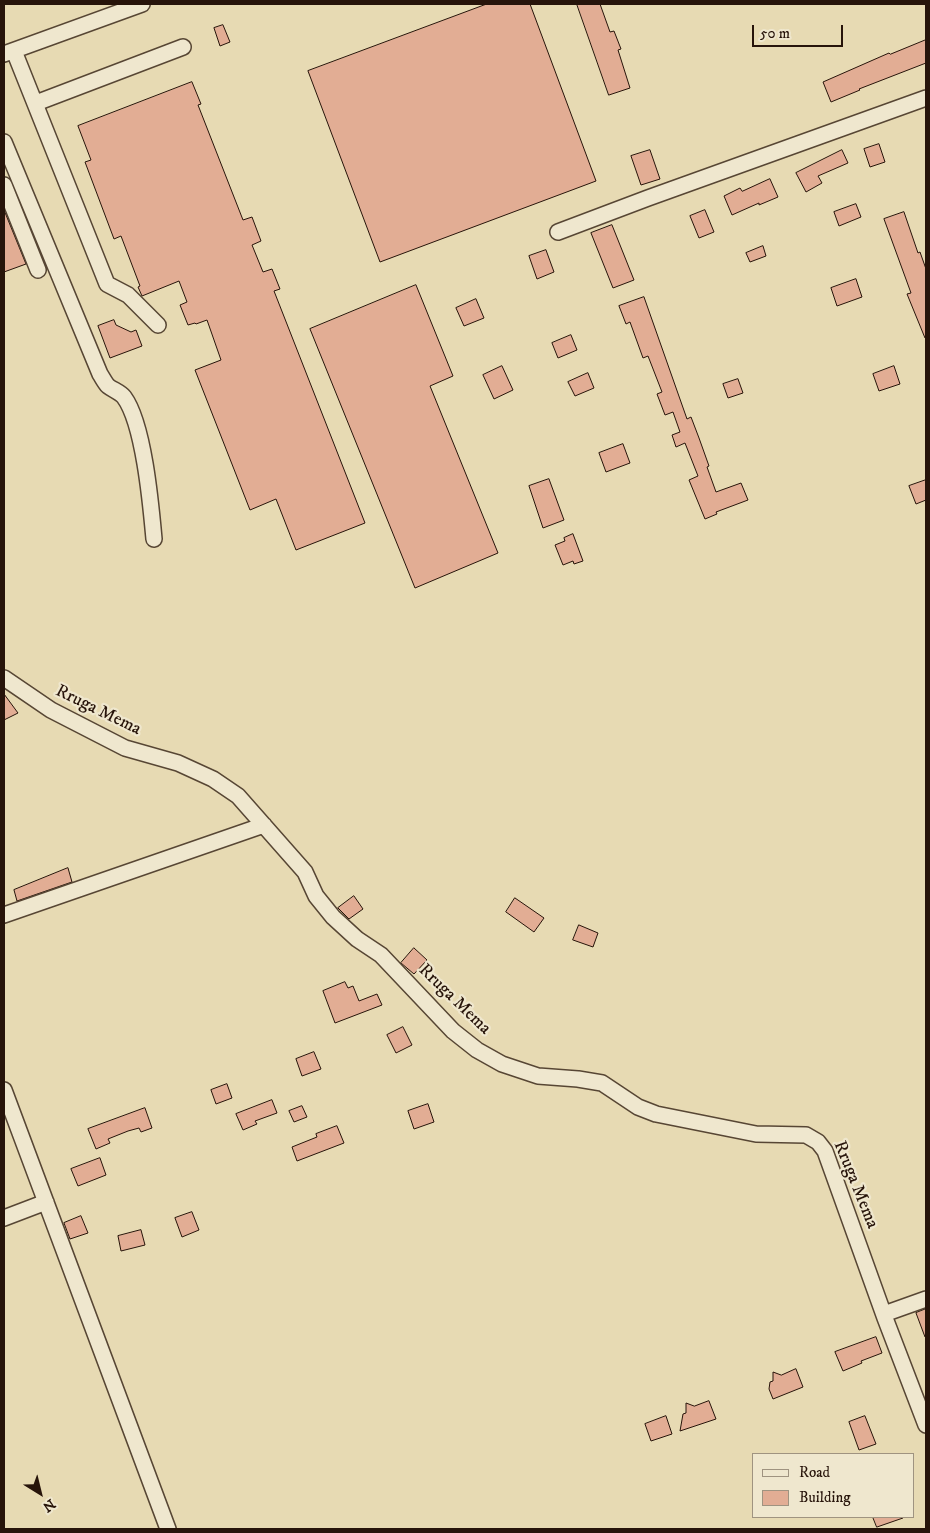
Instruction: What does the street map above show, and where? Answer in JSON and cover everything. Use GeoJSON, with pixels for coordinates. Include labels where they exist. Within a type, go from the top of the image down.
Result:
{"type":"FeatureCollection","features":[{"type":"Feature","properties":{"kind":"street"},"geometry":{"type":"LineString","coordinates":[[142,4],[9,53],[36,103],[107,284],[128,295],[158,325]]}},
{"type":"Feature","properties":{"kind":"street"},"geometry":{"type":"LineString","coordinates":[[36,103],[183,47]]}},
{"type":"Feature","properties":{"kind":"street"},"geometry":{"type":"LineString","coordinates":[[558,232],[926,98]]}},
{"type":"Feature","properties":{"kind":"street"},"geometry":{"type":"LineString","coordinates":[[4,142],[100,374],[108,386],[124,397],[130,409],[137,428],[146,474],[154,539]]}},
{"type":"Feature","properties":{"kind":"street"},"geometry":{"type":"LineString","coordinates":[[4,185],[38,270]]}},
{"type":"Feature","properties":{"kind":"street","name":"Rruga Mema"},"geometry":{"type":"LineString","coordinates":[[4,678],[51,710],[125,748],[178,763],[213,779],[238,796],[304,872],[316,896],[333,917],[357,939],[381,955],[453,1031],[477,1050],[502,1064],[538,1076],[602,1083],[638,1107],[656,1114],[756,1134],[806,1135],[818,1142],[825,1151],[926,1425]]}},
{"type":"Feature","properties":{"kind":"street"},"geometry":{"type":"LineString","coordinates":[[4,915],[264,825]]}},
{"type":"Feature","properties":{"kind":"street"},"geometry":{"type":"LineString","coordinates":[[4,1090],[168,1529]]}},
{"type":"Feature","properties":{"kind":"street"},"geometry":{"type":"LineString","coordinates":[[4,1218],[46,1202]]}},
{"type":"Feature","properties":{"kind":"street"},"geometry":{"type":"LineString","coordinates":[[884,1314],[926,1299]]}},
{"type":"Feature","properties":{"kind":"building"},"geometry":{"type":"Polygon","coordinates":[[[487,4],[530,4],[596,181],[380,262],[308,71],[487,4]]]}},
{"type":"Feature","properties":{"kind":"building"},"geometry":{"type":"Polygon","coordinates":[[[577,4],[600,4],[610,32],[614,31],[621,49],[618,50],[630,88],[609,95],[577,4]]]}},
{"type":"Feature","properties":{"kind":"building"},"geometry":{"type":"Polygon","coordinates":[[[223,25],[230,42],[220,46],[214,28],[223,25]]]}},
{"type":"Feature","properties":{"kind":"building"},"geometry":{"type":"Polygon","coordinates":[[[926,40],[926,63],[831,102],[823,82],[889,53],[926,40]]]}},
{"type":"Feature","properties":{"kind":"building"},"geometry":{"type":"Polygon","coordinates":[[[192,82],[201,104],[198,105],[243,220],[252,217],[261,241],[252,245],[263,272],[272,269],[280,289],[274,291],[365,523],[296,550],[276,499],[250,510],[195,370],[221,360],[207,320],[188,325],[180,305],[187,302],[179,281],[142,296],[121,236],[114,239],[85,162],[91,160],[78,126],[192,82]]]}},
{"type":"Feature","properties":{"kind":"building"},"geometry":{"type":"Polygon","coordinates":[[[879,144],[885,162],[870,167],[864,149],[879,144]]]}},
{"type":"Feature","properties":{"kind":"building"},"geometry":{"type":"Polygon","coordinates":[[[650,150],[660,179],[641,185],[631,156],[650,150]]]}},
{"type":"Feature","properties":{"kind":"building"},"geometry":{"type":"Polygon","coordinates":[[[842,150],[848,163],[818,176],[822,183],[806,192],[796,173],[842,150]]]}},
{"type":"Feature","properties":{"kind":"building"},"geometry":{"type":"Polygon","coordinates":[[[770,179],[778,197],[732,215],[724,196],[740,188],[742,191],[770,179]]]}},
{"type":"Feature","properties":{"kind":"building"},"geometry":{"type":"Polygon","coordinates":[[[856,204],[861,217],[839,226],[834,212],[856,204]]]}},
{"type":"Feature","properties":{"kind":"building"},"geometry":{"type":"Polygon","coordinates":[[[4,210],[26,264],[4,272],[4,210]]]}},
{"type":"Feature","properties":{"kind":"building"},"geometry":{"type":"Polygon","coordinates":[[[705,210],[714,232],[699,238],[690,216],[705,210]]]}},
{"type":"Feature","properties":{"kind":"building"},"geometry":{"type":"Polygon","coordinates":[[[904,212],[918,253],[920,252],[926,269],[925,338],[907,294],[911,293],[884,219],[904,212]]]}},
{"type":"Feature","properties":{"kind":"building"},"geometry":{"type":"Polygon","coordinates":[[[612,225],[634,280],[613,288],[591,233],[612,225]]]}},
{"type":"Feature","properties":{"kind":"building"},"geometry":{"type":"Polygon","coordinates":[[[763,246],[766,256],[750,262],[746,253],[763,246]]]}},
{"type":"Feature","properties":{"kind":"building"},"geometry":{"type":"Polygon","coordinates":[[[546,250],[554,272],[537,279],[529,256],[546,250]]]}},
{"type":"Feature","properties":{"kind":"building"},"geometry":{"type":"Polygon","coordinates":[[[856,279],[862,297],[837,306],[831,288],[856,279]]]}},
{"type":"Feature","properties":{"kind":"building"},"geometry":{"type":"Polygon","coordinates":[[[416,285],[453,376],[430,386],[498,553],[415,588],[310,329],[416,285]]]}},
{"type":"Feature","properties":{"kind":"building"},"geometry":{"type":"Polygon","coordinates":[[[644,297],[687,419],[691,417],[699,438],[716,492],[741,483],[748,500],[716,512],[717,514],[705,519],[689,480],[698,476],[685,443],[676,447],[672,435],[680,432],[673,412],[665,415],[657,394],[662,392],[648,356],[643,358],[630,322],[626,324],[619,306],[644,297]]]}},
{"type":"Feature","properties":{"kind":"building"},"geometry":{"type":"Polygon","coordinates":[[[476,299],[484,318],[464,326],[456,308],[476,299]]]}},
{"type":"Feature","properties":{"kind":"building"},"geometry":{"type":"Polygon","coordinates":[[[114,320],[116,325],[131,332],[136,330],[142,346],[110,358],[98,326],[114,320]]]}},
{"type":"Feature","properties":{"kind":"building"},"geometry":{"type":"Polygon","coordinates":[[[571,335],[577,350],[558,358],[552,343],[571,335]]]}},
{"type":"Feature","properties":{"kind":"building"},"geometry":{"type":"Polygon","coordinates":[[[502,366],[513,390],[494,399],[483,375],[502,366]]]}},
{"type":"Feature","properties":{"kind":"building"},"geometry":{"type":"Polygon","coordinates":[[[894,366],[900,384],[879,391],[873,374],[894,366]]]}},
{"type":"Feature","properties":{"kind":"building"},"geometry":{"type":"Polygon","coordinates":[[[588,373],[594,388],[575,396],[568,382],[588,373]]]}},
{"type":"Feature","properties":{"kind":"building"},"geometry":{"type":"Polygon","coordinates":[[[738,379],[743,393],[728,398],[723,384],[738,379]]]}},
{"type":"Feature","properties":{"kind":"building"},"geometry":{"type":"Polygon","coordinates":[[[623,444],[630,463],[606,472],[599,453],[623,444]]]}},
{"type":"Feature","properties":{"kind":"building"},"geometry":{"type":"Polygon","coordinates":[[[549,479],[564,520],[543,528],[529,486],[549,479]]]}},
{"type":"Feature","properties":{"kind":"building"},"geometry":{"type":"Polygon","coordinates":[[[926,480],[926,500],[916,504],[909,486],[926,480]]]}},
{"type":"Feature","properties":{"kind":"building"},"geometry":{"type":"Polygon","coordinates":[[[573,534],[583,561],[574,564],[573,561],[563,565],[555,545],[565,541],[564,538],[573,534]]]}},
{"type":"Feature","properties":{"kind":"building"},"geometry":{"type":"Polygon","coordinates":[[[4,694],[18,713],[4,720],[4,694]]]}},
{"type":"Feature","properties":{"kind":"building"},"geometry":{"type":"Polygon","coordinates":[[[68,868],[72,882],[17,901],[14,890],[68,868]]]}},
{"type":"Feature","properties":{"kind":"building"},"geometry":{"type":"Polygon","coordinates":[[[354,896],[363,909],[349,919],[338,908],[354,896]]]}},
{"type":"Feature","properties":{"kind":"building"},"geometry":{"type":"Polygon","coordinates":[[[515,898],[544,918],[534,932],[506,912],[515,898]]]}},
{"type":"Feature","properties":{"kind":"building"},"geometry":{"type":"Polygon","coordinates":[[[579,925],[598,933],[593,947],[573,940],[579,925]]]}},
{"type":"Feature","properties":{"kind":"building"},"geometry":{"type":"Polygon","coordinates":[[[414,948],[427,960],[414,974],[401,963],[414,948]]]}},
{"type":"Feature","properties":{"kind":"building"},"geometry":{"type":"Polygon","coordinates":[[[345,982],[348,988],[353,986],[359,1001],[377,994],[382,1005],[335,1023],[323,991],[345,982]]]}},
{"type":"Feature","properties":{"kind":"building"},"geometry":{"type":"Polygon","coordinates":[[[403,1027],[412,1045],[396,1053],[387,1035],[403,1027]]]}},
{"type":"Feature","properties":{"kind":"building"},"geometry":{"type":"Polygon","coordinates":[[[314,1052],[321,1069],[302,1076],[296,1059],[314,1052]]]}},
{"type":"Feature","properties":{"kind":"building"},"geometry":{"type":"Polygon","coordinates":[[[227,1084],[232,1098],[216,1104],[211,1090],[227,1084]]]}},
{"type":"Feature","properties":{"kind":"building"},"geometry":{"type":"Polygon","coordinates":[[[272,1100],[277,1113],[255,1121],[257,1124],[243,1130],[236,1114],[272,1100]]]}},
{"type":"Feature","properties":{"kind":"building"},"geometry":{"type":"Polygon","coordinates":[[[428,1104],[434,1122],[414,1129],[408,1111],[428,1104]]]}},
{"type":"Feature","properties":{"kind":"building"},"geometry":{"type":"Polygon","coordinates":[[[302,1106],[307,1117],[294,1122],[289,1111],[302,1106]]]}},
{"type":"Feature","properties":{"kind":"building"},"geometry":{"type":"Polygon","coordinates":[[[145,1108],[152,1128],[141,1132],[139,1128],[128,1131],[108,1139],[110,1143],[96,1149],[88,1129],[145,1108]]]}},
{"type":"Feature","properties":{"kind":"building"},"geometry":{"type":"Polygon","coordinates":[[[337,1126],[344,1143],[297,1161],[292,1147],[317,1137],[316,1134],[337,1126]]]}},
{"type":"Feature","properties":{"kind":"building"},"geometry":{"type":"Polygon","coordinates":[[[100,1158],[106,1175],[78,1186],[71,1169],[100,1158]]]}},
{"type":"Feature","properties":{"kind":"building"},"geometry":{"type":"Polygon","coordinates":[[[192,1212],[199,1230],[182,1237],[175,1218],[192,1212]]]}},
{"type":"Feature","properties":{"kind":"building"},"geometry":{"type":"Polygon","coordinates":[[[81,1216],[88,1233],[70,1239],[64,1223],[81,1216]]]}},
{"type":"Feature","properties":{"kind":"building"},"geometry":{"type":"Polygon","coordinates":[[[141,1230],[145,1245],[121,1251],[118,1236],[141,1230]]]}},
{"type":"Feature","properties":{"kind":"building"},"geometry":{"type":"Polygon","coordinates":[[[926,1309],[926,1337],[925,1337],[916,1313],[926,1309]]]}},
{"type":"Feature","properties":{"kind":"building"},"geometry":{"type":"Polygon","coordinates":[[[876,1337],[882,1353],[861,1361],[862,1363],[843,1371],[835,1352],[876,1337]]]}},
{"type":"Feature","properties":{"kind":"building"},"geometry":{"type":"Polygon","coordinates":[[[796,1369],[803,1387],[773,1399],[769,1389],[770,1382],[773,1381],[773,1372],[781,1375],[796,1369]]]}},
{"type":"Feature","properties":{"kind":"building"},"geometry":{"type":"Polygon","coordinates":[[[709,1401],[716,1419],[680,1431],[683,1414],[686,1413],[686,1403],[694,1406],[709,1401]]]}},
{"type":"Feature","properties":{"kind":"building"},"geometry":{"type":"Polygon","coordinates":[[[666,1416],[672,1434],[651,1441],[645,1424],[666,1416]]]}},
{"type":"Feature","properties":{"kind":"building"},"geometry":{"type":"Polygon","coordinates":[[[865,1416],[876,1444],[859,1450],[849,1422],[865,1416]]]}},
{"type":"Feature","properties":{"kind":"building"},"geometry":{"type":"Polygon","coordinates":[[[873,1518],[903,1518],[877,1527],[873,1518]]]}}]}
